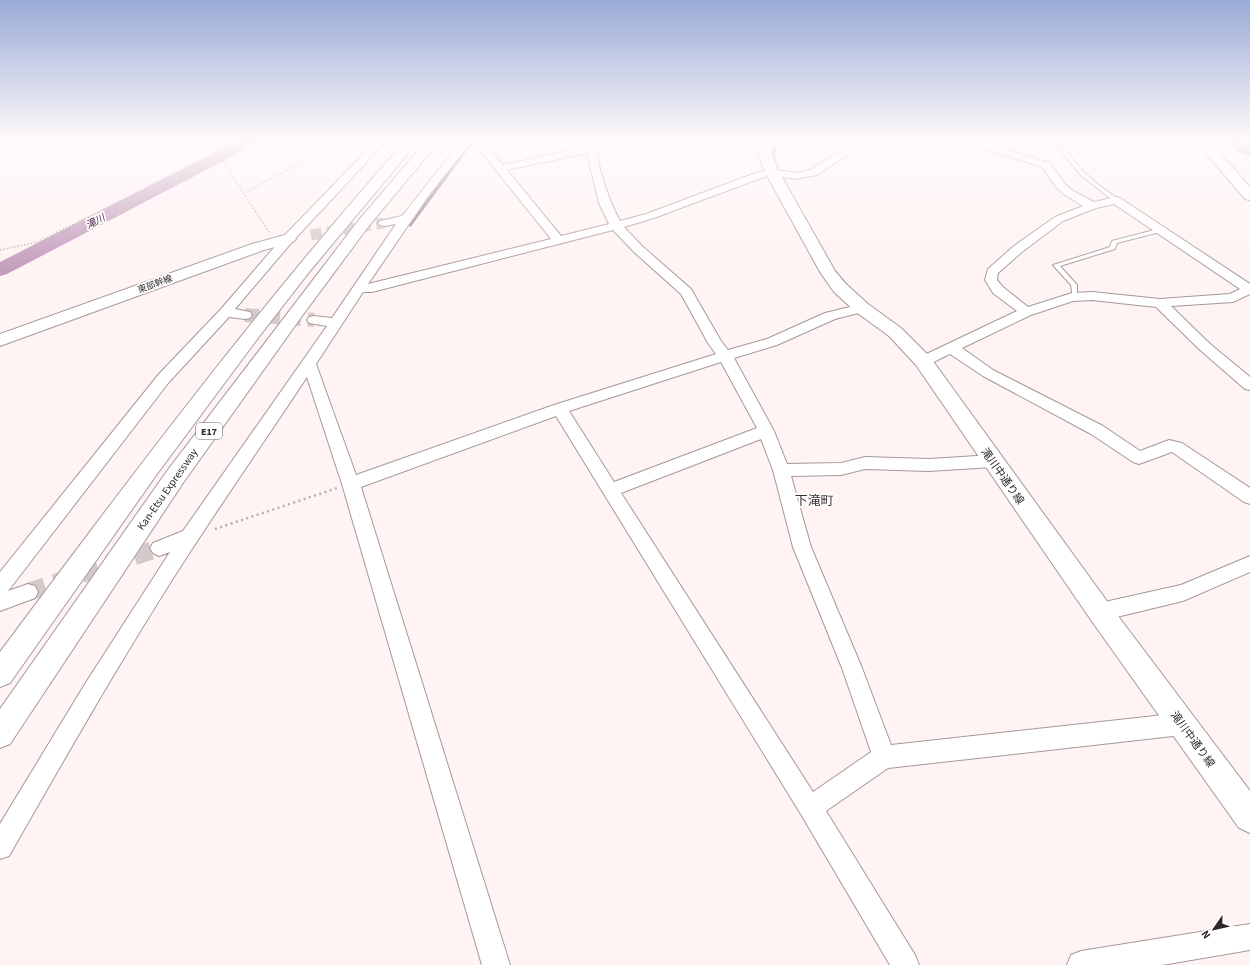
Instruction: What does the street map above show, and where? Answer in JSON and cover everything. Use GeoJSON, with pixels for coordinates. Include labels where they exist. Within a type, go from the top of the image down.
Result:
{"type":"FeatureCollection","features":[{"type":"Feature","properties":{"kind":"main road","name":"E17"},"geometry":{"type":"LineString","coordinates":[[0,674],[145,474],[268,313],[375,184]]}},
{"type":"Feature","properties":{"kind":"main road","name":"Kan-Etsu Expressway"},"geometry":{"type":"LineString","coordinates":[[0,734],[175,477],[310,293],[363,224],[397,184]]}},
{"type":"Feature","properties":{"kind":"main road","name":"滝川中通り線"},"geometry":{"type":"LineString","coordinates":[[779,184],[828,272],[840,288],[862,308],[895,332],[923,361],[992,461],[1100,612],[1250,817]]}},
{"type":"Feature","properties":{"kind":"main road"},"geometry":{"type":"LineString","coordinates":[[1240,184],[1250,196]]}},
{"type":"Feature","properties":{"kind":"main road","name":"東部幹線"},"geometry":{"type":"LineString","coordinates":[[0,340],[282,240]]}},
{"type":"Feature","properties":{"kind":"street"},"geometry":{"type":"LineString","coordinates":[[0,586],[164,378],[226,312],[282,240],[338,184]]}},
{"type":"Feature","properties":{"kind":"street"},"geometry":{"type":"LineString","coordinates":[[0,847],[96,685],[189,537],[309,364],[358,288],[406,220],[435,184]]}},
{"type":"Feature","properties":{"kind":"street"},"geometry":{"type":"LineString","coordinates":[[514,184],[558,240]]}},
{"type":"Feature","properties":{"kind":"street"},"geometry":{"type":"LineString","coordinates":[[600,184],[604,203],[616,226],[638,249],[686,292],[715,343],[725,356],[747,394],[766,431],[780,470],[802,547],[852,668],[884,757]]}},
{"type":"Feature","properties":{"kind":"street"},"geometry":{"type":"LineString","coordinates":[[358,288],[372,288],[616,226],[650,216],[736,184]]}},
{"type":"Feature","properties":{"kind":"street"},"geometry":{"type":"LineString","coordinates":[[1060,184],[1069,194],[1092,206]]}},
{"type":"Feature","properties":{"kind":"street"},"geometry":{"type":"LineString","coordinates":[[923,361],[1026,312],[1075,297],[1092,296],[1160,303],[1233,298],[1250,289],[1116,200],[1092,206],[1059,219],[1018,249],[992,272],[991,280],[998,290],[1026,312]]}},
{"type":"Feature","properties":{"kind":"street"},"geometry":{"type":"LineString","coordinates":[[384,223],[406,220]]}},
{"type":"Feature","properties":{"kind":"street","name":"東部幹線"},"geometry":{"type":"LineString","coordinates":[[282,240],[311,235]]}},
{"type":"Feature","properties":{"kind":"street"},"geometry":{"type":"LineString","coordinates":[[1160,303],[1204,346],[1250,385]]}},
{"type":"Feature","properties":{"kind":"street"},"geometry":{"type":"LineString","coordinates":[[351,484],[559,409],[772,342],[830,316],[862,308]]}},
{"type":"Feature","properties":{"kind":"street"},"geometry":{"type":"LineString","coordinates":[[226,312],[245,315]]}},
{"type":"Feature","properties":{"kind":"street"},"geometry":{"type":"LineString","coordinates":[[314,320],[335,323]]}},
{"type":"Feature","properties":{"kind":"street"},"geometry":{"type":"LineString","coordinates":[[950,347],[988,374],[1097,430],[1139,458],[1169,446],[1176,447],[1250,497]]}},
{"type":"Feature","properties":{"kind":"street"},"geometry":{"type":"LineString","coordinates":[[309,364],[351,484],[496,965]]}},
{"type":"Feature","properties":{"kind":"street"},"geometry":{"type":"LineString","coordinates":[[559,409],[810,808],[905,965]]}},
{"type":"Feature","properties":{"kind":"street"},"geometry":{"type":"LineString","coordinates":[[611,490],[766,431]]}},
{"type":"Feature","properties":{"kind":"street"},"geometry":{"type":"LineString","coordinates":[[780,470],[841,469],[865,464],[930,465],[992,461]]}},
{"type":"Feature","properties":{"kind":"street"},"geometry":{"type":"LineString","coordinates":[[158,548],[189,537]]}},
{"type":"Feature","properties":{"kind":"street"},"geometry":{"type":"LineString","coordinates":[[1100,612],[1183,593],[1250,564]]}},
{"type":"Feature","properties":{"kind":"street"},"geometry":{"type":"LineString","coordinates":[[0,602],[28,592]]}},
{"type":"Feature","properties":{"kind":"street"},"geometry":{"type":"LineString","coordinates":[[810,808],[884,757],[1182,724]]}},
{"type":"Feature","properties":{"kind":"street"},"geometry":{"type":"LineString","coordinates":[[1081,965],[1250,937]]}},
{"type":"Feature","properties":{"kind":"lane"},"geometry":{"type":"LineString","coordinates":[[1095,184],[1116,200]]}},
{"type":"Feature","properties":{"kind":"lane"},"geometry":{"type":"LineString","coordinates":[[1075,297],[1074,285],[1056,265],[1113,248],[1114,242],[1162,230]]}},
{"type":"Feature","properties":{"kind":"path"},"geometry":{"type":"LineString","coordinates":[[0,250],[38,242],[153,184]]}},
{"type":"Feature","properties":{"kind":"path"},"geometry":{"type":"LineString","coordinates":[[237,184],[243,194],[282,240]]}},
{"type":"Feature","properties":{"kind":"path"},"geometry":{"type":"LineString","coordinates":[[243,194],[261,184]]}},
{"type":"Feature","properties":{"kind":"path"},"geometry":{"type":"LineString","coordinates":[[189,537],[351,484]]}},
{"type":"Feature","properties":{"kind":"waterway","name":"滝川"},"geometry":{"type":"LineString","coordinates":[[0,270],[167,184]]}},
{"type":"Feature","properties":{"kind":"waterway"},"geometry":{"type":"LineString","coordinates":[[410,225],[440,184]]}},
{"type":"Feature","properties":{"kind":"tunnel"},"geometry":{"type":"LineString","coordinates":[[311,235],[384,223]]}},
{"type":"Feature","properties":{"kind":"tunnel"},"geometry":{"type":"LineString","coordinates":[[245,315],[314,320]]}},
{"type":"Feature","properties":{"kind":"tunnel"},"geometry":{"type":"LineString","coordinates":[[28,592],[159,548]]}},
{"type":"Feature","properties":{"kind":"district","name":"下滝町"},"geometry":{"type":"Point","coordinates":[814,500]}}]}
